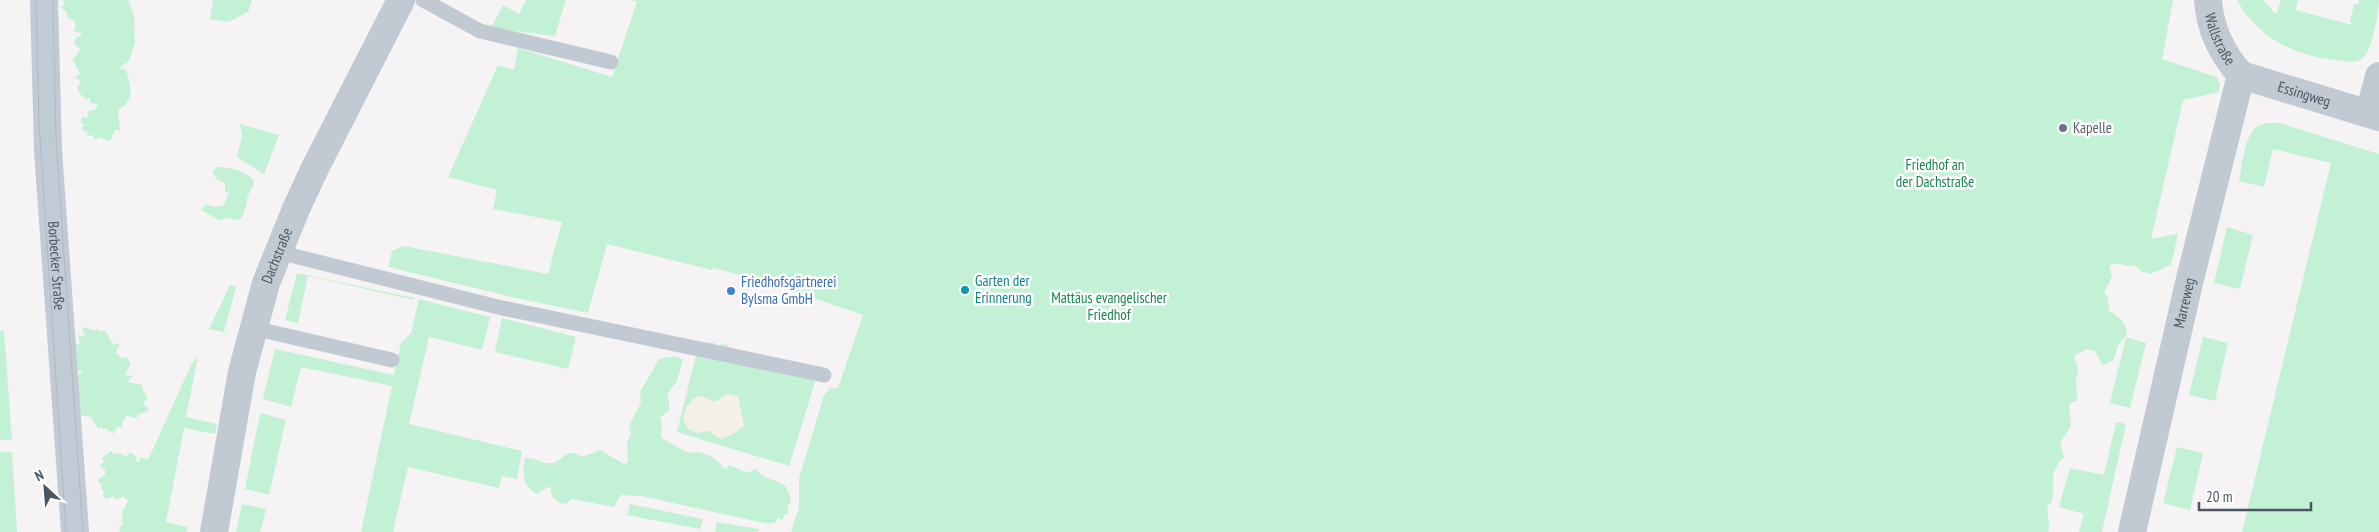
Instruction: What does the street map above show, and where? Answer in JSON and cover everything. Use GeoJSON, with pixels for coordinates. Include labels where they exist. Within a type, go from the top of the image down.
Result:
{"type":"FeatureCollection","features":[{"type":"Feature","properties":{"kind":"street","name":"Borbecker Straße"},"geometry":{"type":"LineString","coordinates":[[44,0],[48,150],[74,532]]}},
{"type":"Feature","properties":{"kind":"street","name":"Dachstraße"},"geometry":{"type":"LineString","coordinates":[[214,532],[237,400],[253,328],[278,252],[315,168],[401,0]]}},
{"type":"Feature","properties":{"kind":"street","name":"Wallstraße"},"geometry":{"type":"LineString","coordinates":[[2208,0],[2210,20],[2218,41],[2228,60],[2241,75]]}},
{"type":"Feature","properties":{"kind":"street","name":"Essingweg"},"geometry":{"type":"LineString","coordinates":[[2241,75],[2374,115],[2379,76]]}},
{"type":"Feature","properties":{"kind":"street","name":"Marreweg"},"geometry":{"type":"LineString","coordinates":[[2132,532],[2189,282],[2241,75]]}},
{"type":"Feature","properties":{"kind":"lane"},"geometry":{"type":"LineString","coordinates":[[424,0],[480,31],[612,62]]}},
{"type":"Feature","properties":{"kind":"lane"},"geometry":{"type":"LineString","coordinates":[[278,252],[434,292],[618,334],[743,353],[824,375]]}},
{"type":"Feature","properties":{"kind":"lane"},"geometry":{"type":"LineString","coordinates":[[253,328],[392,360]]}},
{"type":"Feature","properties":{"kind":"green space"},"geometry":{"type":"Polygon","coordinates":[[[59,0],[128,0],[134,16],[135,43],[129,61],[119,68],[126,70],[131,92],[128,102],[118,110],[120,130],[115,130],[110,141],[98,137],[96,140],[92,135],[87,136],[87,131],[85,132],[81,128],[85,125],[81,123],[81,119],[83,117],[88,118],[90,110],[95,110],[98,104],[90,103],[90,97],[87,100],[80,94],[77,87],[81,82],[75,77],[80,74],[73,60],[80,49],[74,43],[76,38],[83,34],[73,31],[76,27],[74,21],[67,17],[67,12],[61,8],[65,3],[64,1],[59,0]]]}},
{"type":"Feature","properties":{"kind":"green space"},"geometry":{"type":"Polygon","coordinates":[[[213,0],[252,0],[248,12],[228,22],[210,19],[213,0]]]}},
{"type":"Feature","properties":{"kind":"green space"},"geometry":{"type":"Polygon","coordinates":[[[526,0],[566,0],[555,36],[491,28],[503,5],[519,14],[526,0]]]}},
{"type":"Feature","properties":{"kind":"green space"},"geometry":{"type":"Polygon","coordinates":[[[631,0],[2173,0],[2162,59],[2217,77],[2220,84],[2219,92],[2183,100],[2151,239],[2178,234],[2171,265],[2150,274],[2143,273],[2134,265],[2124,266],[2122,263],[2109,265],[2112,277],[2104,293],[2108,297],[2109,311],[2121,320],[2127,334],[2118,346],[2113,360],[2109,363],[2102,365],[2095,351],[2088,349],[2075,355],[2074,359],[2078,370],[2076,383],[2078,400],[2069,404],[2071,426],[2060,443],[2064,457],[2053,475],[2053,497],[2051,504],[2048,505],[2048,532],[791,532],[799,508],[799,479],[824,395],[830,388],[838,388],[863,315],[757,279],[607,244],[588,313],[388,267],[392,251],[404,246],[548,274],[562,222],[493,209],[497,190],[448,177],[498,65],[514,70],[518,48],[612,77],[637,2],[631,0]]]}},
{"type":"Feature","properties":{"kind":"green space"},"geometry":{"type":"Polygon","coordinates":[[[2237,0],[2263,0],[2276,14],[2281,0],[2298,0],[2296,10],[2352,25],[2350,22],[2354,4],[2358,4],[2359,0],[2379,0],[2369,48],[2363,58],[2351,62],[2307,55],[2280,43],[2255,25],[2237,0]]]}},
{"type":"Feature","properties":{"kind":"green space"},"geometry":{"type":"Polygon","coordinates":[[[2269,123],[2280,123],[2379,154],[2379,532],[2242,532],[2331,163],[2273,149],[2264,187],[2239,181],[2244,154],[2251,134],[2257,127],[2269,123]]]}},
{"type":"Feature","properties":{"kind":"green space"},"geometry":{"type":"Polygon","coordinates":[[[240,124],[279,135],[264,174],[237,157],[242,136],[240,124]]]}},
{"type":"Feature","properties":{"kind":"green space"},"geometry":{"type":"Polygon","coordinates":[[[217,167],[237,170],[254,181],[246,207],[239,220],[226,218],[219,220],[201,210],[207,204],[213,207],[223,206],[229,193],[225,192],[225,183],[216,179],[213,172],[217,167]]]}},
{"type":"Feature","properties":{"kind":"green space"},"geometry":{"type":"Polygon","coordinates":[[[2227,227],[2253,235],[2240,289],[2214,283],[2227,227]]]}},
{"type":"Feature","properties":{"kind":"green space"},"geometry":{"type":"Polygon","coordinates":[[[297,273],[414,298],[414,300],[308,276],[298,323],[285,320],[297,273]]]}},
{"type":"Feature","properties":{"kind":"green space"},"geometry":{"type":"Polygon","coordinates":[[[230,285],[236,287],[224,332],[209,329],[230,285]]]}},
{"type":"Feature","properties":{"kind":"green space"},"geometry":{"type":"Polygon","coordinates":[[[419,299],[490,317],[482,350],[429,337],[409,424],[522,451],[517,479],[502,476],[499,488],[408,467],[393,532],[361,532],[392,386],[301,367],[291,407],[263,399],[275,349],[394,375],[401,343],[411,333],[419,299]]]}},
{"type":"Feature","properties":{"kind":"green space"},"geometry":{"type":"Polygon","coordinates":[[[502,318],[576,337],[568,369],[495,352],[502,318]]]}},
{"type":"Feature","properties":{"kind":"green space"},"geometry":{"type":"Polygon","coordinates":[[[85,327],[95,331],[97,328],[98,331],[106,331],[113,345],[120,343],[116,353],[122,358],[126,357],[131,363],[125,375],[133,376],[127,382],[143,385],[142,388],[148,398],[143,403],[149,409],[147,412],[138,414],[137,418],[127,415],[122,422],[122,427],[117,427],[113,434],[111,431],[108,432],[108,428],[103,429],[101,427],[99,429],[91,417],[79,415],[77,407],[81,402],[79,401],[79,389],[75,387],[75,378],[83,371],[77,371],[74,367],[77,352],[74,346],[80,343],[78,334],[85,336],[82,329],[85,327]]]}},
{"type":"Feature","properties":{"kind":"green space"},"geometry":{"type":"Polygon","coordinates":[[[0,331],[4,331],[12,440],[0,440],[0,331]]]}},
{"type":"Feature","properties":{"kind":"green space"},"geometry":{"type":"Polygon","coordinates":[[[2126,337],[2146,343],[2130,408],[2110,403],[2126,337]]]}},
{"type":"Feature","properties":{"kind":"green space"},"geometry":{"type":"Polygon","coordinates":[[[2203,337],[2228,343],[2215,401],[2189,395],[2203,337]]]}},
{"type":"Feature","properties":{"kind":"green space"},"geometry":{"type":"Polygon","coordinates":[[[713,342],[716,345],[726,344],[731,350],[782,359],[787,363],[814,373],[815,382],[789,466],[677,432],[696,355],[706,344],[713,342]],[[729,394],[715,402],[700,396],[687,406],[683,418],[696,433],[708,430],[730,436],[743,426],[742,418],[729,394]]]}},
{"type":"Feature","properties":{"kind":"green space"},"geometry":{"type":"Polygon","coordinates":[[[198,356],[186,417],[217,424],[215,434],[184,428],[166,522],[188,527],[186,532],[120,532],[119,526],[123,526],[122,513],[128,501],[123,496],[116,500],[114,496],[106,499],[103,496],[102,485],[97,480],[105,475],[105,470],[100,466],[104,462],[102,458],[111,451],[114,454],[120,453],[126,457],[131,452],[137,459],[136,462],[140,461],[140,457],[148,460],[191,365],[198,356]]]}},
{"type":"Feature","properties":{"kind":"green space"},"geometry":{"type":"Polygon","coordinates":[[[679,357],[683,360],[677,381],[667,394],[669,411],[660,417],[662,424],[661,438],[689,453],[694,452],[709,456],[718,461],[725,469],[730,465],[747,473],[756,469],[766,478],[782,484],[789,494],[791,503],[787,505],[789,509],[787,515],[785,514],[782,520],[778,518],[775,524],[774,522],[769,524],[641,496],[621,495],[614,507],[572,499],[567,503],[561,504],[552,496],[550,486],[537,494],[528,487],[524,479],[525,458],[553,463],[569,453],[582,457],[600,450],[624,464],[628,462],[627,443],[631,434],[629,426],[641,403],[640,392],[659,359],[679,357]]]}},
{"type":"Feature","properties":{"kind":"green space"},"geometry":{"type":"Polygon","coordinates":[[[260,413],[286,420],[269,495],[245,489],[260,413]]]}},
{"type":"Feature","properties":{"kind":"green space"},"geometry":{"type":"Polygon","coordinates":[[[2116,422],[2126,424],[2102,532],[2079,532],[2084,514],[2059,507],[2070,468],[2104,475],[2116,422]]]}},
{"type":"Feature","properties":{"kind":"green space"},"geometry":{"type":"Polygon","coordinates":[[[2177,447],[2203,453],[2190,510],[2163,503],[2177,447]]]}},
{"type":"Feature","properties":{"kind":"green space"},"geometry":{"type":"Polygon","coordinates":[[[0,452],[12,452],[17,532],[0,532],[0,452]]]}},
{"type":"Feature","properties":{"kind":"green space"},"geometry":{"type":"Polygon","coordinates":[[[242,504],[266,509],[260,532],[236,532],[242,504]]]}},
{"type":"Feature","properties":{"kind":"green space"},"geometry":{"type":"Polygon","coordinates":[[[630,504],[703,519],[700,529],[627,515],[630,504]]]}},
{"type":"Feature","properties":{"kind":"green space"},"geometry":{"type":"Polygon","coordinates":[[[717,522],[759,529],[758,532],[715,532],[717,522]]]}},
{"type":"Feature","properties":{"kind":"sand"},"geometry":{"type":"Polygon","coordinates":[[[729,394],[738,396],[744,426],[730,436],[720,439],[708,430],[696,433],[688,429],[683,418],[693,398],[700,396],[715,402],[729,394]]]}},
{"type":"Feature","properties":{"kind":"tram line"},"geometry":{"type":"LineString","coordinates":[[36,0],[39,121],[66,532]]}},
{"type":"Feature","properties":{"kind":"tram line"},"geometry":{"type":"LineString","coordinates":[[53,0],[56,137],[83,532]]}},
{"type":"Feature","properties":{"kind":"place","name":"Kapelle"},"geometry":{"type":"Point","coordinates":[2063,128]}},
{"type":"Feature","properties":{"kind":"place","name":"Garten der Erinnerung"},"geometry":{"type":"Point","coordinates":[965,290]}},
{"type":"Feature","properties":{"kind":"place","name":"Friedhofsgärtnerei Bylsma GmbH"},"geometry":{"type":"Point","coordinates":[731,291]}},
{"type":"Feature","properties":{"kind":"park label","name":"Friedhof an der Dachstraße"},"geometry":{"type":"Point","coordinates":[1935,174]}},
{"type":"Feature","properties":{"kind":"park label","name":"Mattäus evangelischer Friedhof"},"geometry":{"type":"Point","coordinates":[1109,306]}}]}
